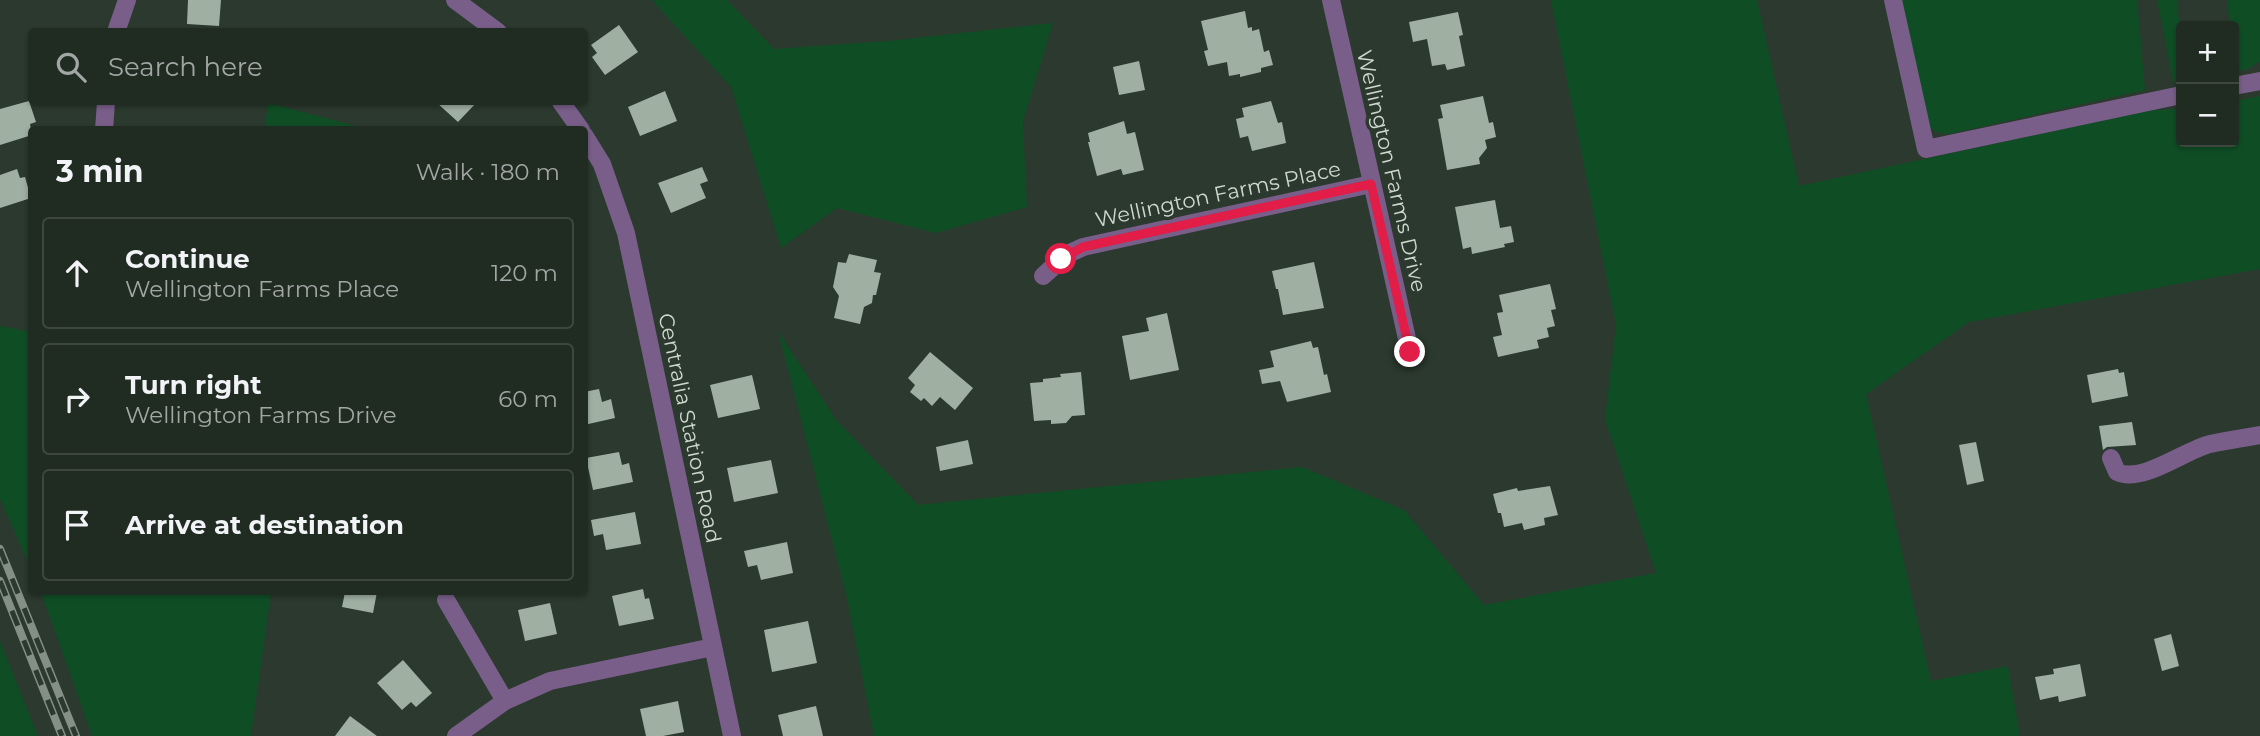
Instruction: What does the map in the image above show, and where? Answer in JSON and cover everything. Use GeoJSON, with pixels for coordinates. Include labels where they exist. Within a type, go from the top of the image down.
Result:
{"type":"FeatureCollection","features":[{"type":"Feature","properties":{"kind":"street"},"geometry":{"type":"LineString","coordinates":[[117,28],[127,0]]}},
{"type":"Feature","properties":{"kind":"street"},"geometry":{"type":"LineString","coordinates":[[455,0],[493,28]]}},
{"type":"Feature","properties":{"kind":"street","name":"Wellington Farms Drive"},"geometry":{"type":"LineString","coordinates":[[1331,0],[1410,352]]}},
{"type":"Feature","properties":{"kind":"street"},"geometry":{"type":"LineString","coordinates":[[1893,0],[1926,149],[2176,96]]}},
{"type":"Feature","properties":{"kind":"street"},"geometry":{"type":"LineString","coordinates":[[2239,85],[2260,81]]}},
{"type":"Feature","properties":{"kind":"street"},"geometry":{"type":"LineString","coordinates":[[104,126],[106,105]]}},
{"type":"Feature","properties":{"kind":"street"},"geometry":{"type":"LineString","coordinates":[[564,105],[578,126]]}},
{"type":"Feature","properties":{"kind":"street","name":"Centralia Station Road"},"geometry":{"type":"LineString","coordinates":[[588,141],[602,164],[626,233],[732,736]]}},
{"type":"Feature","properties":{"kind":"street","name":"Wellington Farms Place"},"geometry":{"type":"LineString","coordinates":[[1043,276],[1066,255],[1083,247],[1371,184]]}},
{"type":"Feature","properties":{"kind":"street"},"geometry":{"type":"LineString","coordinates":[[2112,458],[2117,472],[2123,475],[2135,474],[2210,444],[2260,435]]}},
{"type":"Feature","properties":{"kind":"street"},"geometry":{"type":"LineString","coordinates":[[446,600],[505,701]]}},
{"type":"Feature","properties":{"kind":"street"},"geometry":{"type":"LineString","coordinates":[[456,736],[505,701],[550,681],[713,648]]}},
{"type":"Feature","properties":{"kind":"green space"},"geometry":{"type":"Polygon","coordinates":[[[652,0],[727,0],[774,49],[888,41],[1053,23],[1023,121],[1027,207],[936,233],[837,208],[781,248],[731,87],[652,0]]]}},
{"type":"Feature","properties":{"kind":"green space"},"geometry":{"type":"Polygon","coordinates":[[[1551,0],[1757,0],[1799,186],[2151,110],[2176,109],[2176,147],[2239,147],[2239,100],[2260,96],[2260,269],[1969,322],[1866,394],[1931,681],[2008,666],[2020,736],[874,736],[847,598],[778,331],[837,421],[918,505],[1302,467],[1404,510],[1484,605],[1656,573],[1605,419],[1616,325],[1551,0]]]}},
{"type":"Feature","properties":{"kind":"green space"},"geometry":{"type":"Polygon","coordinates":[[[1900,0],[2137,0],[2145,90],[1949,134],[1937,132],[1927,124],[1900,0]]]}},
{"type":"Feature","properties":{"kind":"green space"},"geometry":{"type":"Polygon","coordinates":[[[2157,0],[2177,0],[2179,21],[2176,21],[2176,83],[2173,81],[2157,0]]]}},
{"type":"Feature","properties":{"kind":"green space"},"geometry":{"type":"Polygon","coordinates":[[[2227,0],[2260,0],[2260,61],[2246,70],[2239,71],[2239,21],[2229,21],[2227,0]]]}},
{"type":"Feature","properties":{"kind":"green space"},"geometry":{"type":"Polygon","coordinates":[[[268,105],[276,105],[356,126],[265,126],[268,105]]]}},
{"type":"Feature","properties":{"kind":"green space"},"geometry":{"type":"Polygon","coordinates":[[[0,326],[28,331],[28,562],[0,499],[0,326]]]}},
{"type":"Feature","properties":{"kind":"green space"},"geometry":{"type":"Polygon","coordinates":[[[42,595],[271,595],[251,736],[92,736],[42,595]]]}},
{"type":"Feature","properties":{"kind":"green space"},"geometry":{"type":"Polygon","coordinates":[[[0,641],[38,736],[0,736],[0,641]]]}},
{"type":"Feature","properties":{"kind":"building"},"geometry":{"type":"Polygon","coordinates":[[[188,0],[221,0],[219,26],[187,24],[188,0]]]}},
{"type":"Feature","properties":{"kind":"building"},"geometry":{"type":"Polygon","coordinates":[[[1245,11],[1248,28],[1252,27],[1252,31],[1259,29],[1264,52],[1269,50],[1273,65],[1261,68],[1261,72],[1240,77],[1240,74],[1229,76],[1227,62],[1208,66],[1204,51],[1208,50],[1201,21],[1245,11]]]}},
{"type":"Feature","properties":{"kind":"building"},"geometry":{"type":"Polygon","coordinates":[[[1458,12],[1465,66],[1447,70],[1445,64],[1432,66],[1427,39],[1413,42],[1409,22],[1458,12]]]}},
{"type":"Feature","properties":{"kind":"building"},"geometry":{"type":"Polygon","coordinates":[[[619,25],[638,52],[605,75],[592,57],[597,53],[591,45],[619,25]]]}},
{"type":"Feature","properties":{"kind":"building"},"geometry":{"type":"Polygon","coordinates":[[[1139,61],[1145,90],[1119,95],[1113,67],[1139,61]]]}},
{"type":"Feature","properties":{"kind":"building"},"geometry":{"type":"Polygon","coordinates":[[[665,91],[677,121],[640,136],[628,107],[665,91]]]}},
{"type":"Feature","properties":{"kind":"building"},"geometry":{"type":"Polygon","coordinates":[[[1483,96],[1489,123],[1493,122],[1496,137],[1485,140],[1487,148],[1479,158],[1480,164],[1447,170],[1438,119],[1443,118],[1440,105],[1483,96]]]}},
{"type":"Feature","properties":{"kind":"building"},"geometry":{"type":"Polygon","coordinates":[[[28,101],[36,122],[28,126],[28,136],[0,145],[0,109],[28,101]]]}},
{"type":"Feature","properties":{"kind":"building"},"geometry":{"type":"Polygon","coordinates":[[[1271,101],[1278,123],[1282,122],[1286,143],[1252,151],[1248,136],[1240,138],[1236,119],[1244,117],[1242,108],[1271,101]]]}},
{"type":"Feature","properties":{"kind":"building"},"geometry":{"type":"Polygon","coordinates":[[[439,105],[474,105],[458,122],[439,105]]]}},
{"type":"Feature","properties":{"kind":"building"},"geometry":{"type":"Polygon","coordinates":[[[1124,121],[1127,134],[1135,132],[1144,170],[1123,175],[1121,169],[1097,176],[1088,133],[1124,121]]]}},
{"type":"Feature","properties":{"kind":"building"},"geometry":{"type":"Polygon","coordinates":[[[702,167],[708,181],[700,184],[706,198],[671,213],[658,183],[702,167]]]}},
{"type":"Feature","properties":{"kind":"building"},"geometry":{"type":"Polygon","coordinates":[[[17,169],[20,178],[25,177],[28,199],[0,208],[0,175],[17,169]]]}},
{"type":"Feature","properties":{"kind":"building"},"geometry":{"type":"Polygon","coordinates":[[[1495,200],[1500,228],[1511,226],[1514,242],[1504,244],[1505,247],[1472,254],[1471,247],[1463,249],[1455,207],[1495,200]]]}},
{"type":"Feature","properties":{"kind":"building"},"geometry":{"type":"Polygon","coordinates":[[[849,254],[877,260],[874,272],[881,273],[876,295],[873,295],[872,303],[864,307],[860,324],[834,318],[839,296],[833,287],[838,262],[846,263],[849,254]]]}},
{"type":"Feature","properties":{"kind":"building"},"geometry":{"type":"Polygon","coordinates":[[[1314,262],[1324,308],[1283,315],[1272,271],[1314,262]]]}},
{"type":"Feature","properties":{"kind":"building"},"geometry":{"type":"Polygon","coordinates":[[[1550,284],[1556,309],[1551,310],[1555,326],[1547,328],[1549,337],[1537,340],[1539,348],[1498,357],[1493,337],[1502,335],[1497,313],[1503,312],[1499,295],[1550,284]]]}},
{"type":"Feature","properties":{"kind":"building"},"geometry":{"type":"Polygon","coordinates":[[[1167,313],[1179,370],[1130,380],[1122,336],[1149,331],[1146,318],[1167,313]]]}},
{"type":"Feature","properties":{"kind":"building"},"geometry":{"type":"Polygon","coordinates":[[[1311,341],[1313,348],[1318,347],[1331,392],[1287,402],[1280,381],[1262,384],[1259,370],[1274,367],[1270,351],[1311,341]]]}},
{"type":"Feature","properties":{"kind":"building"},"geometry":{"type":"Polygon","coordinates":[[[930,352],[973,388],[955,410],[940,397],[932,406],[924,398],[921,401],[910,392],[915,385],[908,378],[930,352]]]}},
{"type":"Feature","properties":{"kind":"building"},"geometry":{"type":"Polygon","coordinates":[[[2118,369],[2119,373],[2124,372],[2128,396],[2092,403],[2087,375],[2118,369]]]}},
{"type":"Feature","properties":{"kind":"building"},"geometry":{"type":"Polygon","coordinates":[[[1081,372],[1085,415],[1072,416],[1066,423],[1034,421],[1030,383],[1061,377],[1060,374],[1081,372]]]}},
{"type":"Feature","properties":{"kind":"building"},"geometry":{"type":"Polygon","coordinates":[[[752,375],[760,409],[718,418],[710,385],[752,375]]]}},
{"type":"Feature","properties":{"kind":"building"},"geometry":{"type":"Polygon","coordinates":[[[599,389],[602,402],[611,399],[615,418],[588,424],[588,391],[599,389]]]}},
{"type":"Feature","properties":{"kind":"building"},"geometry":{"type":"Polygon","coordinates":[[[2132,422],[2136,445],[2107,447],[2103,450],[2099,426],[2132,422]]]}},
{"type":"Feature","properties":{"kind":"building"},"geometry":{"type":"Polygon","coordinates":[[[968,440],[973,464],[940,471],[936,447],[968,440]]]}},
{"type":"Feature","properties":{"kind":"building"},"geometry":{"type":"Polygon","coordinates":[[[1976,442],[1984,481],[1967,485],[1959,445],[1976,442]]]}},
{"type":"Feature","properties":{"kind":"building"},"geometry":{"type":"Polygon","coordinates":[[[619,452],[622,465],[629,463],[633,482],[593,490],[588,458],[619,452]]]}},
{"type":"Feature","properties":{"kind":"building"},"geometry":{"type":"Polygon","coordinates":[[[771,460],[778,493],[734,502],[727,468],[771,460]]]}},
{"type":"Feature","properties":{"kind":"building"},"geometry":{"type":"Polygon","coordinates":[[[1550,486],[1558,515],[1544,518],[1545,525],[1524,530],[1522,523],[1504,527],[1493,494],[1517,488],[1518,491],[1550,486]]]}},
{"type":"Feature","properties":{"kind":"building"},"geometry":{"type":"Polygon","coordinates":[[[635,512],[641,544],[606,550],[603,534],[594,536],[591,520],[635,512]]]}},
{"type":"Feature","properties":{"kind":"building"},"geometry":{"type":"Polygon","coordinates":[[[787,542],[793,573],[761,580],[757,565],[748,567],[744,551],[787,542]]]}},
{"type":"Feature","properties":{"kind":"building"},"geometry":{"type":"Polygon","coordinates":[[[643,589],[645,599],[649,598],[654,619],[619,626],[612,596],[643,589]]]}},
{"type":"Feature","properties":{"kind":"building"},"geometry":{"type":"Polygon","coordinates":[[[344,595],[376,595],[373,613],[342,607],[344,595]]]}},
{"type":"Feature","properties":{"kind":"building"},"geometry":{"type":"Polygon","coordinates":[[[550,603],[557,634],[525,641],[518,610],[550,603]]]}},
{"type":"Feature","properties":{"kind":"building"},"geometry":{"type":"Polygon","coordinates":[[[808,621],[817,663],[772,672],[764,630],[808,621]]]}},
{"type":"Feature","properties":{"kind":"building"},"geometry":{"type":"Polygon","coordinates":[[[2171,634],[2179,666],[2162,671],[2154,639],[2171,634]]]}},
{"type":"Feature","properties":{"kind":"building"},"geometry":{"type":"Polygon","coordinates":[[[403,660],[432,693],[416,707],[411,702],[402,710],[377,683],[403,660]]]}},
{"type":"Feature","properties":{"kind":"building"},"geometry":{"type":"Polygon","coordinates":[[[2080,664],[2086,696],[2059,702],[2058,696],[2040,700],[2035,677],[2054,674],[2053,669],[2080,664]]]}},
{"type":"Feature","properties":{"kind":"building"},"geometry":{"type":"Polygon","coordinates":[[[678,701],[684,732],[646,736],[640,709],[678,701]]]}},
{"type":"Feature","properties":{"kind":"building"},"geometry":{"type":"Polygon","coordinates":[[[816,706],[823,736],[783,736],[778,715],[816,706]]]}},
{"type":"Feature","properties":{"kind":"building"},"geometry":{"type":"Polygon","coordinates":[[[350,716],[377,736],[335,736],[350,716]]]}},
{"type":"Feature","properties":{"kind":"railway"},"geometry":{"type":"LineString","coordinates":[[0,549],[76,736]]}},
{"type":"Feature","properties":{"kind":"railway"},"geometry":{"type":"LineString","coordinates":[[0,581],[62,736]]}},
{"type":"Feature","properties":{"kind":"route"},"geometry":{"type":"LineString","coordinates":[[1061,259],[1083,247],[1371,184],[1410,352]]}}]}
